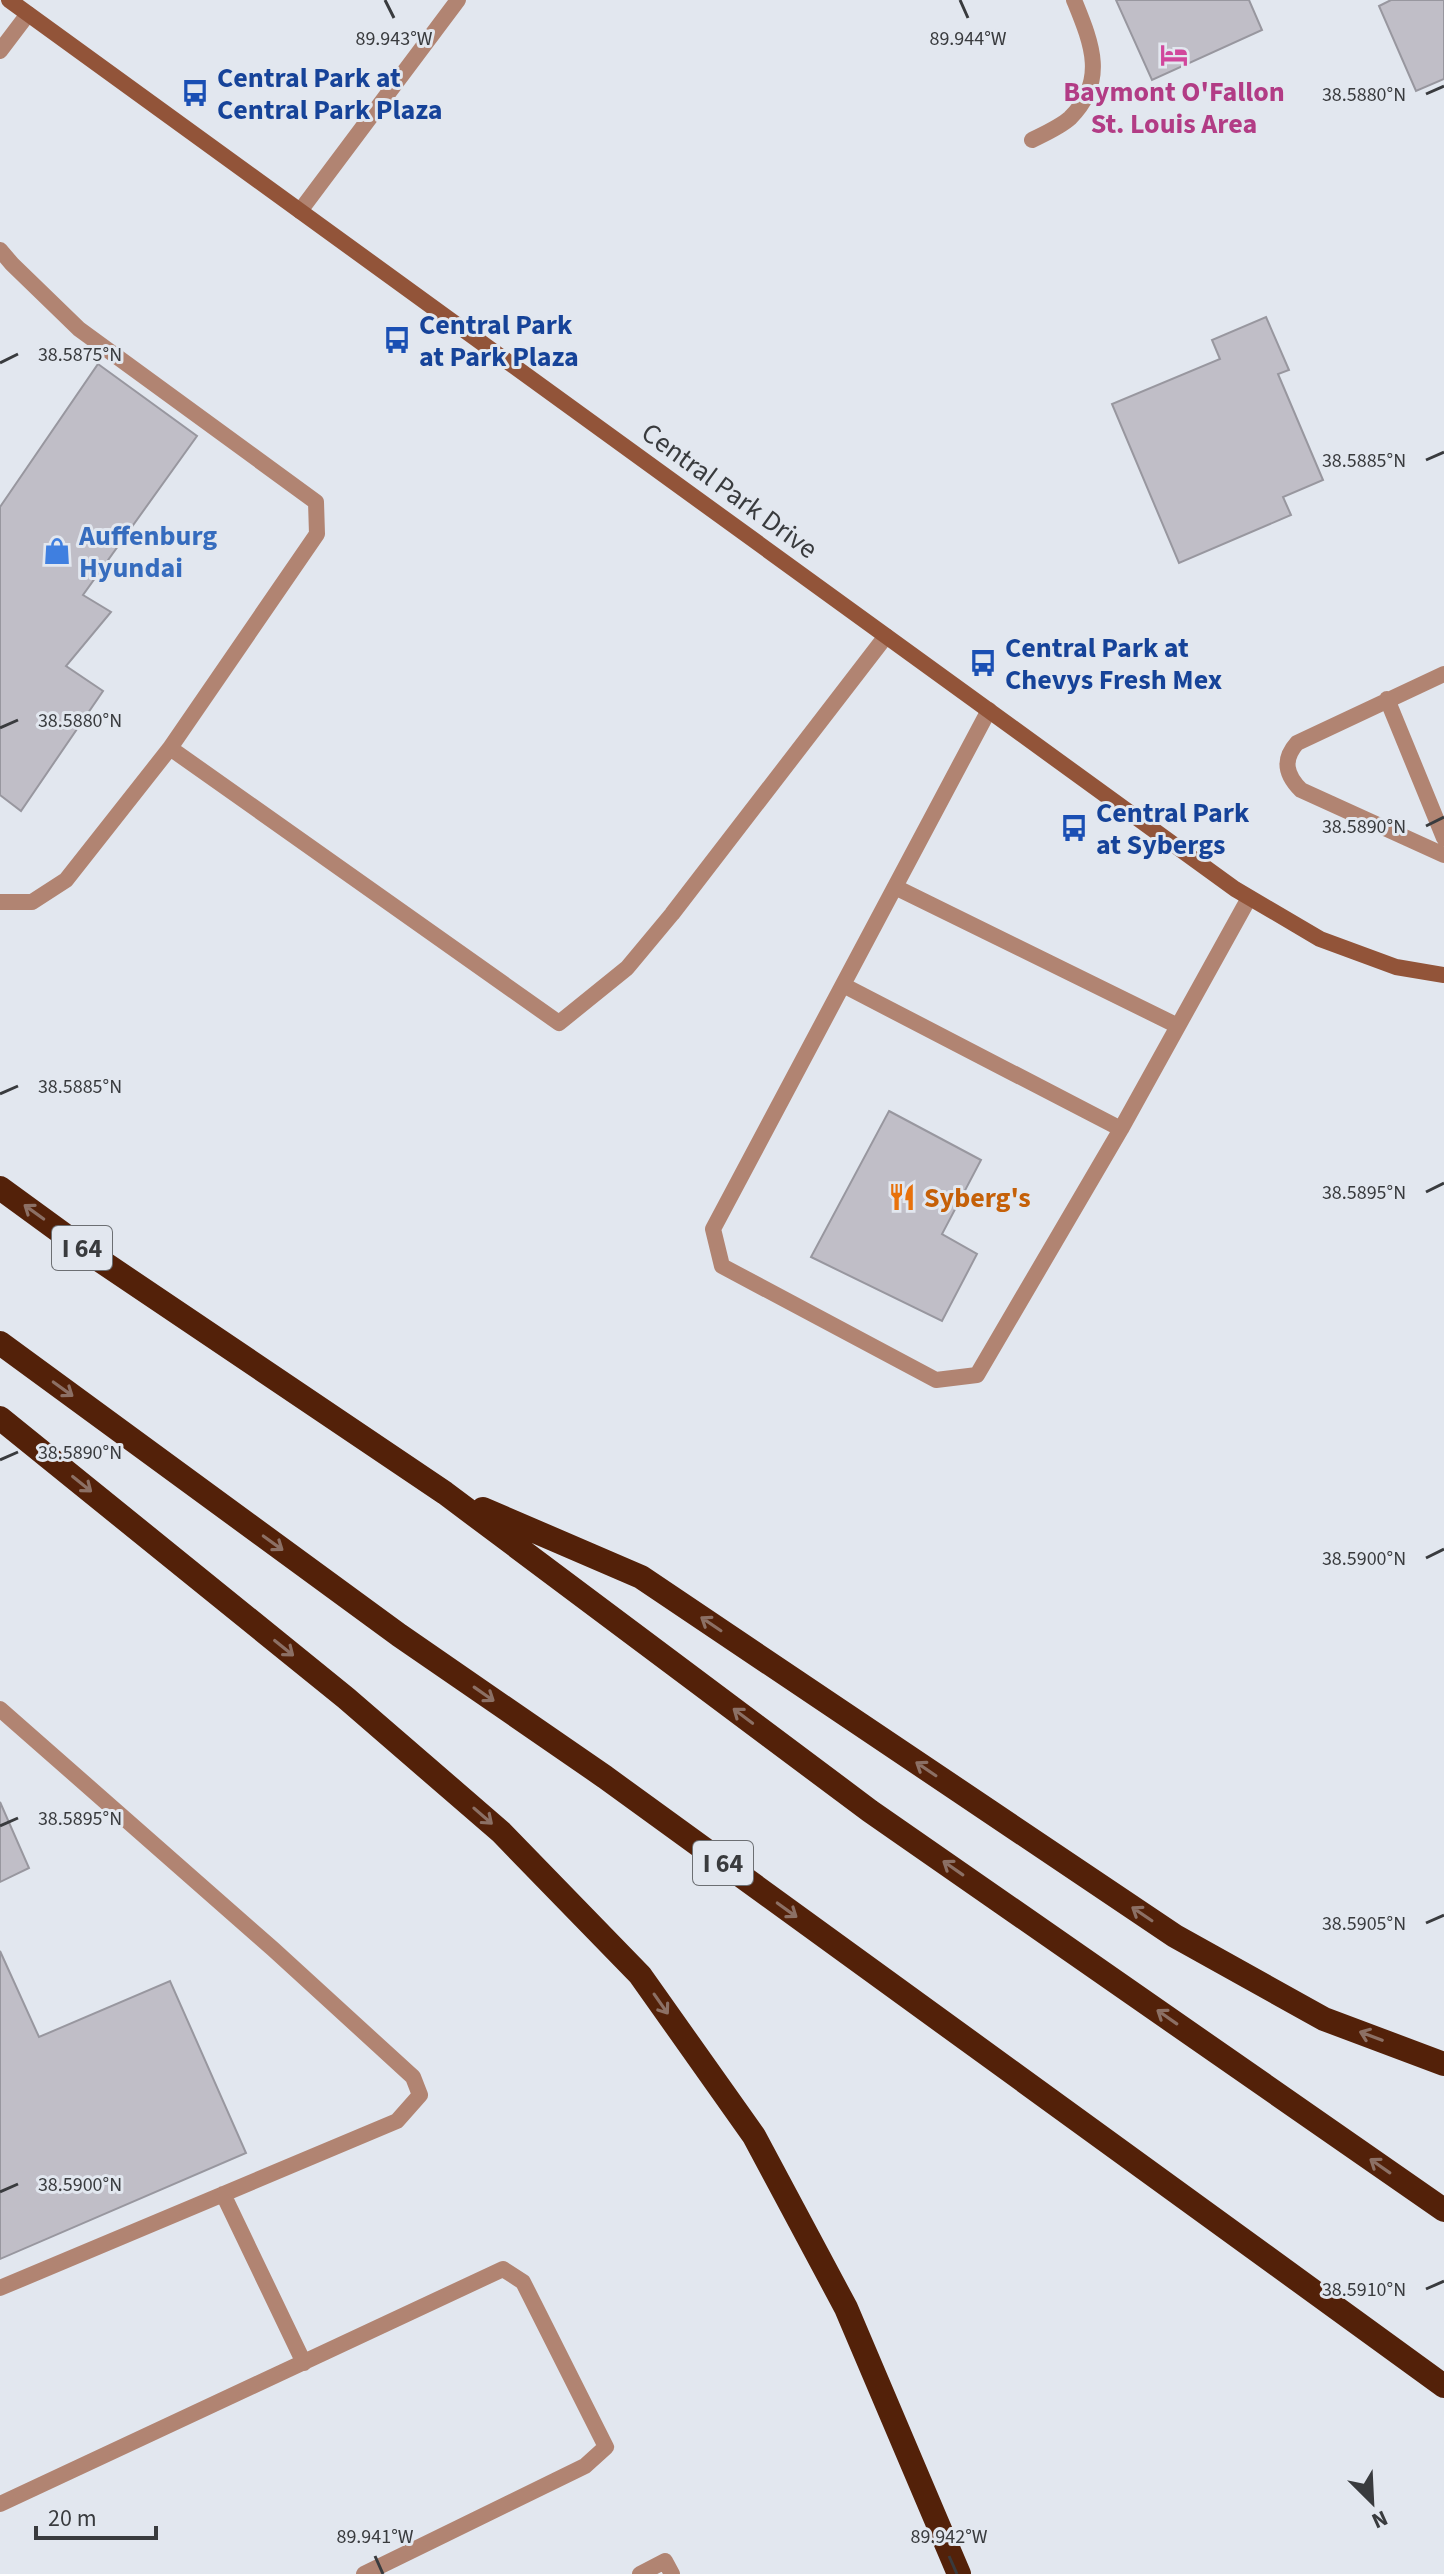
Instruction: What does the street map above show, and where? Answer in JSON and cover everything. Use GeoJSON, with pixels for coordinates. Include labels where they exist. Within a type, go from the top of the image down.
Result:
{"type":"FeatureCollection","features":[{"type":"Feature","properties":{"kind":"highway","name":"I 64"},"geometry":{"type":"LineString","coordinates":[[0,1188],[92,1255],[445,1493],[870,1811],[1444,2210]]}},
{"type":"Feature","properties":{"kind":"highway","name":"I 64"},"geometry":{"type":"LineString","coordinates":[[0,1343],[399,1635],[605,1777],[1444,2386]]}},
{"type":"Feature","properties":{"kind":"highway"},"geometry":{"type":"LineString","coordinates":[[0,1418],[346,1698],[489,1822],[640,1975],[754,2136],[846,2308],[959,2574]]}},
{"type":"Feature","properties":{"kind":"highway"},"geometry":{"type":"LineString","coordinates":[[445,1493],[641,1577],[1175,1936],[1324,2019],[1444,2064]]}},
{"type":"Feature","properties":{"kind":"street","name":"Central Park Drive"},"geometry":{"type":"LineString","coordinates":[[9,0],[1249,898],[1320,939],[1396,967],[1444,975]]}},
{"type":"Feature","properties":{"kind":"street"},"geometry":{"type":"LineString","coordinates":[[300,211],[458,0]]}},
{"type":"Feature","properties":{"kind":"street"},"geometry":{"type":"LineString","coordinates":[[1032,140],[1069,119],[1082,103],[1093,78],[1094,55],[1074,0]]}},
{"type":"Feature","properties":{"kind":"street"},"geometry":{"type":"LineString","coordinates":[[0,51],[28,14]]}},
{"type":"Feature","properties":{"kind":"street"},"geometry":{"type":"LineString","coordinates":[[0,250],[79,329],[316,502],[317,534],[170,748],[66,880],[32,902],[0,902]]}},
{"type":"Feature","properties":{"kind":"street"},"geometry":{"type":"LineString","coordinates":[[0,280],[12,264]]}},
{"type":"Feature","properties":{"kind":"street"},"geometry":{"type":"LineString","coordinates":[[170,748],[559,1023],[627,968],[886,636]]}},
{"type":"Feature","properties":{"kind":"street"},"geometry":{"type":"LineString","coordinates":[[1444,674],[1297,743],[1290,751],[1288,760],[1290,779],[1301,790],[1444,855]]}},
{"type":"Feature","properties":{"kind":"street"},"geometry":{"type":"LineString","coordinates":[[1387,699],[1444,838]]}},
{"type":"Feature","properties":{"kind":"street"},"geometry":{"type":"LineString","coordinates":[[989,710],[713,1229],[722,1266],[936,1380],[977,1375],[1121,1129],[1249,898]]}},
{"type":"Feature","properties":{"kind":"street"},"geometry":{"type":"LineString","coordinates":[[895,887],[1178,1026]]}},
{"type":"Feature","properties":{"kind":"street"},"geometry":{"type":"LineString","coordinates":[[843,985],[1121,1129]]}},
{"type":"Feature","properties":{"kind":"street"},"geometry":{"type":"LineString","coordinates":[[0,1709],[413,2077],[420,2095],[397,2121],[0,2288]]}},
{"type":"Feature","properties":{"kind":"street"},"geometry":{"type":"LineString","coordinates":[[223,2194],[304,2363]]}},
{"type":"Feature","properties":{"kind":"street"},"geometry":{"type":"LineString","coordinates":[[0,2504],[503,2269],[523,2282],[606,2447],[585,2466],[364,2574]]}},
{"type":"Feature","properties":{"kind":"street"},"geometry":{"type":"LineString","coordinates":[[640,2574],[665,2561],[672,2574]]}},
{"type":"Feature","properties":{"kind":"building","name":"Baymont O'Fallon St. Louis Area"},"geometry":{"type":"Polygon","coordinates":[[[1116,0],[1249,0],[1262,30],[1152,80],[1116,0]]]}},
{"type":"Feature","properties":{"kind":"building"},"geometry":{"type":"Polygon","coordinates":[[[1391,0],[1444,0],[1444,79],[1416,91],[1379,6],[1391,0]]]}},
{"type":"Feature","properties":{"kind":"building"},"geometry":{"type":"Polygon","coordinates":[[[1266,317],[1289,370],[1278,374],[1323,480],[1283,497],[1291,515],[1179,563],[1112,404],[1220,359],[1212,340],[1266,317]]]}},
{"type":"Feature","properties":{"kind":"building","name":"Auffenburg Hyundai"},"geometry":{"type":"Polygon","coordinates":[[[98,364],[197,436],[83,595],[111,612],[66,666],[103,691],[21,811],[0,795],[0,507],[98,364]]]}},
{"type":"Feature","properties":{"kind":"building","name":"Syberg's"},"geometry":{"type":"Polygon","coordinates":[[[889,1111],[981,1160],[942,1234],[977,1254],[942,1321],[811,1257],[889,1111]]]}},
{"type":"Feature","properties":{"kind":"building"},"geometry":{"type":"Polygon","coordinates":[[[0,1802],[29,1868],[0,1882],[0,1802]]]}},
{"type":"Feature","properties":{"kind":"building"},"geometry":{"type":"Polygon","coordinates":[[[0,1951],[39,2037],[170,1981],[246,2153],[0,2259],[0,1951]]]}},
{"type":"Feature","properties":{"kind":"place","name":"Baymont O'Fallon St. Louis Area"},"geometry":{"type":"Point","coordinates":[1174,55]}},
{"type":"Feature","properties":{"kind":"place","name":"Central Park at Central Park Plaza"},"geometry":{"type":"Point","coordinates":[195,93]}},
{"type":"Feature","properties":{"kind":"place","name":"Central Park at Park Plaza"},"geometry":{"type":"Point","coordinates":[397,340]}},
{"type":"Feature","properties":{"kind":"place","name":"Auffenburg Hyundai"},"geometry":{"type":"Point","coordinates":[57,551]}},
{"type":"Feature","properties":{"kind":"place","name":"Central Park at Chevys Fresh Mex"},"geometry":{"type":"Point","coordinates":[983,663]}},
{"type":"Feature","properties":{"kind":"place","name":"Central Park at Sybergs"},"geometry":{"type":"Point","coordinates":[1074,828]}},
{"type":"Feature","properties":{"kind":"place","name":"Syberg's"},"geometry":{"type":"Point","coordinates":[902,1197]}}]}
